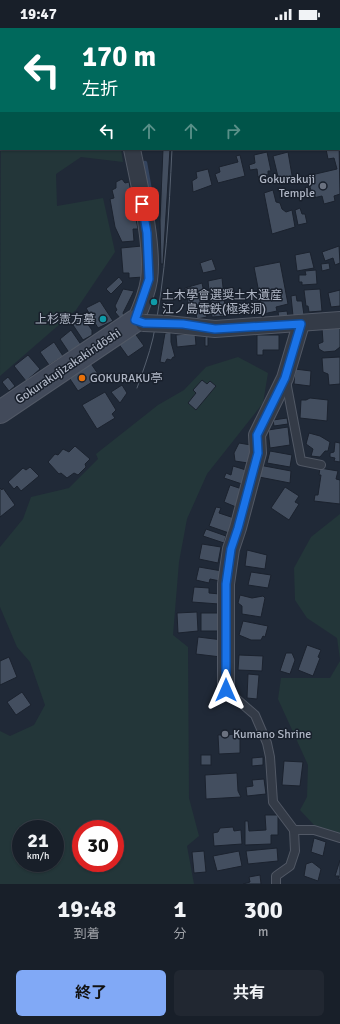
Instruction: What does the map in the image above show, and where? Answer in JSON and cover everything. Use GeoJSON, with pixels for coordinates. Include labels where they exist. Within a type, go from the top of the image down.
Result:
{"type":"FeatureCollection","features":[{"type":"Feature","properties":{"kind":"street"},"geometry":{"type":"LineString","coordinates":[[132,150],[147,233],[149,260],[149,279],[140,322],[215,329],[340,320]]}},
{"type":"Feature","properties":{"kind":"street","name":"Gokurakujizakakiridōshi"},"geometry":{"type":"LineString","coordinates":[[0,412],[140,322]]}},
{"type":"Feature","properties":{"kind":"street"},"geometry":{"type":"LineString","coordinates":[[226,690],[226,584],[231,549],[258,453],[257,435],[285,378],[301,324]]}},
{"type":"Feature","properties":{"kind":"lane"},"geometry":{"type":"LineString","coordinates":[[285,378],[301,461],[321,466]]}},
{"type":"Feature","properties":{"kind":"lane"},"geometry":{"type":"LineString","coordinates":[[226,690],[255,715],[267,743],[270,757],[273,802],[294,830],[295,851],[290,866],[276,876],[276,884]]}},
{"type":"Feature","properties":{"kind":"lane"},"geometry":{"type":"LineString","coordinates":[[294,830],[314,830],[340,838]]}},
{"type":"Feature","properties":{"kind":"shaded area"},"geometry":{"type":"Polygon","coordinates":[[[1,150],[121,150],[123,162],[81,157],[56,174],[57,206],[103,198],[115,252],[76,310],[0,376],[1,150]]]}},
{"type":"Feature","properties":{"kind":"shaded area"},"geometry":{"type":"Polygon","coordinates":[[[238,357],[268,373],[263,403],[207,474],[187,519],[179,562],[173,635],[188,647],[189,798],[199,836],[187,846],[194,884],[0,884],[0,731],[10,736],[34,725],[45,705],[30,662],[17,647],[0,607],[0,547],[23,519],[31,497],[69,488],[98,459],[96,454],[158,405],[184,390],[206,367],[238,357]]]}},
{"type":"Feature","properties":{"kind":"shaded area"},"geometry":{"type":"Polygon","coordinates":[[[340,514],[340,659],[337,638],[307,618],[295,600],[294,568],[311,537],[340,514]]]}},
{"type":"Feature","properties":{"kind":"shaded area"},"geometry":{"type":"Polygon","coordinates":[[[340,661],[340,833],[314,825],[300,810],[307,797],[308,765],[278,699],[281,678],[330,678],[340,661]]]}},
{"type":"Feature","properties":{"kind":"building"},"geometry":{"type":"Polygon","coordinates":[[[163,150],[170,150],[163,264],[161,264],[160,220],[163,150]]]}},
{"type":"Feature","properties":{"kind":"building"},"geometry":{"type":"Polygon","coordinates":[[[326,150],[339,150],[340,194],[334,196],[335,201],[324,204],[322,196],[313,198],[307,176],[337,169],[334,158],[328,159],[326,150]]]}},
{"type":"Feature","properties":{"kind":"building"},"geometry":{"type":"Polygon","coordinates":[[[267,152],[271,171],[268,171],[268,175],[258,177],[257,169],[250,170],[249,165],[255,163],[254,155],[267,152]]]}},
{"type":"Feature","properties":{"kind":"building"},"geometry":{"type":"Polygon","coordinates":[[[288,152],[293,181],[280,185],[273,156],[288,152]]]}},
{"type":"Feature","properties":{"kind":"building"},"geometry":{"type":"Polygon","coordinates":[[[240,155],[245,176],[218,183],[215,174],[220,172],[219,167],[238,162],[236,156],[240,155]]]}},
{"type":"Feature","properties":{"kind":"building"},"geometry":{"type":"Polygon","coordinates":[[[208,169],[212,185],[193,192],[192,181],[197,178],[196,172],[208,169]]]}},
{"type":"Feature","properties":{"kind":"building"},"geometry":{"type":"Polygon","coordinates":[[[122,179],[125,183],[129,182],[138,229],[133,229],[134,241],[122,242],[115,227],[110,199],[114,198],[112,190],[116,188],[116,182],[122,179]]]}},
{"type":"Feature","properties":{"kind":"building"},"geometry":{"type":"Polygon","coordinates":[[[273,190],[276,202],[280,203],[282,209],[286,212],[292,210],[295,227],[272,234],[264,193],[273,190]]]}},
{"type":"Feature","properties":{"kind":"building"},"geometry":{"type":"Polygon","coordinates":[[[300,208],[302,214],[305,214],[307,223],[298,225],[295,210],[300,208]]]}},
{"type":"Feature","properties":{"kind":"building"},"geometry":{"type":"Polygon","coordinates":[[[142,246],[143,277],[129,278],[129,273],[123,273],[121,248],[142,246]]]}},
{"type":"Feature","properties":{"kind":"building"},"geometry":{"type":"Polygon","coordinates":[[[339,246],[340,263],[335,265],[333,258],[325,261],[322,252],[339,246]]]}},
{"type":"Feature","properties":{"kind":"building"},"geometry":{"type":"Polygon","coordinates":[[[310,252],[314,268],[297,271],[295,255],[310,252]]]}},
{"type":"Feature","properties":{"kind":"building"},"geometry":{"type":"Polygon","coordinates":[[[212,259],[216,270],[203,273],[200,263],[212,259]]]}},
{"type":"Feature","properties":{"kind":"building"},"geometry":{"type":"Polygon","coordinates":[[[280,262],[288,304],[276,307],[277,311],[263,314],[254,267],[280,262]]]}},
{"type":"Feature","properties":{"kind":"building"},"geometry":{"type":"Polygon","coordinates":[[[329,263],[330,269],[322,271],[321,264],[329,263]]]}},
{"type":"Feature","properties":{"kind":"building"},"geometry":{"type":"Polygon","coordinates":[[[316,270],[317,284],[302,285],[302,282],[299,282],[299,275],[306,275],[305,271],[316,270]]]}},
{"type":"Feature","properties":{"kind":"building"},"geometry":{"type":"Polygon","coordinates":[[[119,277],[123,282],[111,294],[106,289],[119,277]]]}},
{"type":"Feature","properties":{"kind":"building"},"geometry":{"type":"Polygon","coordinates":[[[222,278],[226,316],[212,317],[208,281],[222,278]]]}},
{"type":"Feature","properties":{"kind":"building"},"geometry":{"type":"Polygon","coordinates":[[[202,283],[206,303],[189,307],[185,288],[202,283]]]}},
{"type":"Feature","properties":{"kind":"building"},"geometry":{"type":"Polygon","coordinates":[[[123,289],[134,291],[123,313],[124,316],[120,318],[115,312],[117,310],[115,306],[123,289]]]}},
{"type":"Feature","properties":{"kind":"building"},"geometry":{"type":"Polygon","coordinates":[[[320,289],[322,311],[309,312],[308,306],[306,306],[304,290],[320,289]]]}},
{"type":"Feature","properties":{"kind":"building"},"geometry":{"type":"Polygon","coordinates":[[[340,290],[340,306],[331,307],[328,293],[340,290]]]}},
{"type":"Feature","properties":{"kind":"building"},"geometry":{"type":"Polygon","coordinates":[[[296,295],[297,301],[302,301],[304,315],[293,316],[291,296],[296,295]]]}},
{"type":"Feature","properties":{"kind":"building"},"geometry":{"type":"Polygon","coordinates":[[[100,301],[113,321],[98,328],[86,308],[100,301]]]}},
{"type":"Feature","properties":{"kind":"building"},"geometry":{"type":"Polygon","coordinates":[[[205,307],[207,317],[197,319],[195,309],[205,307]]]}},
{"type":"Feature","properties":{"kind":"building"},"geometry":{"type":"Polygon","coordinates":[[[287,311],[288,317],[279,318],[278,312],[287,311]]]}},
{"type":"Feature","properties":{"kind":"building"},"geometry":{"type":"Polygon","coordinates":[[[80,314],[92,330],[92,335],[83,340],[71,322],[80,314]]]}},
{"type":"Feature","properties":{"kind":"building"},"geometry":{"type":"Polygon","coordinates":[[[340,325],[340,347],[335,351],[324,352],[319,349],[318,344],[323,342],[322,328],[340,325]]]}},
{"type":"Feature","properties":{"kind":"building"},"geometry":{"type":"Polygon","coordinates":[[[71,330],[82,346],[70,354],[60,339],[71,330]]]}},
{"type":"Feature","properties":{"kind":"building"},"geometry":{"type":"Polygon","coordinates":[[[134,332],[144,346],[128,357],[118,343],[134,332]]]}},
{"type":"Feature","properties":{"kind":"building"},"geometry":{"type":"Polygon","coordinates":[[[171,332],[171,342],[175,357],[171,360],[167,359],[165,363],[160,362],[165,333],[171,332]]]}},
{"type":"Feature","properties":{"kind":"building"},"geometry":{"type":"Polygon","coordinates":[[[195,333],[196,345],[177,347],[176,335],[195,333]]]}},
{"type":"Feature","properties":{"kind":"building"},"geometry":{"type":"Polygon","coordinates":[[[257,335],[279,335],[279,350],[263,350],[263,355],[257,355],[257,335]]]}},
{"type":"Feature","properties":{"kind":"building"},"geometry":{"type":"Polygon","coordinates":[[[208,336],[208,346],[205,346],[205,337],[208,336]]]}},
{"type":"Feature","properties":{"kind":"building"},"geometry":{"type":"Polygon","coordinates":[[[54,342],[63,356],[49,365],[40,352],[54,342]]]}},
{"type":"Feature","properties":{"kind":"building"},"geometry":{"type":"Polygon","coordinates":[[[28,355],[40,369],[26,381],[14,366],[28,355]]]}},
{"type":"Feature","properties":{"kind":"building"},"geometry":{"type":"Polygon","coordinates":[[[340,357],[340,384],[329,385],[328,374],[323,372],[322,358],[340,357]]]}},
{"type":"Feature","properties":{"kind":"building"},"geometry":{"type":"Polygon","coordinates":[[[90,362],[100,377],[78,391],[68,376],[90,362]]]}},
{"type":"Feature","properties":{"kind":"building"},"geometry":{"type":"Polygon","coordinates":[[[295,369],[311,371],[310,386],[294,384],[295,369]]]}},
{"type":"Feature","properties":{"kind":"building"},"geometry":{"type":"Polygon","coordinates":[[[8,377],[15,386],[9,391],[2,382],[8,377]]]}},
{"type":"Feature","properties":{"kind":"building"},"geometry":{"type":"Polygon","coordinates":[[[202,380],[207,384],[210,381],[216,386],[196,410],[188,403],[196,393],[193,390],[202,380]]]}},
{"type":"Feature","properties":{"kind":"building"},"geometry":{"type":"Polygon","coordinates":[[[122,385],[127,393],[120,403],[111,392],[122,385]]]}},
{"type":"Feature","properties":{"kind":"building"},"geometry":{"type":"Polygon","coordinates":[[[105,392],[116,410],[112,414],[115,418],[97,429],[82,405],[105,392]]]}},
{"type":"Feature","properties":{"kind":"building"},"geometry":{"type":"Polygon","coordinates":[[[310,398],[328,400],[327,421],[300,418],[301,400],[310,398]]]}},
{"type":"Feature","properties":{"kind":"building"},"geometry":{"type":"Polygon","coordinates":[[[287,418],[288,424],[274,426],[273,420],[287,418]]]}},
{"type":"Feature","properties":{"kind":"building"},"geometry":{"type":"Polygon","coordinates":[[[288,427],[290,445],[270,448],[268,430],[288,427]]]}},
{"type":"Feature","properties":{"kind":"building"},"geometry":{"type":"Polygon","coordinates":[[[309,433],[320,436],[330,442],[328,451],[325,451],[320,457],[311,456],[313,449],[306,444],[309,433]]]}},
{"type":"Feature","properties":{"kind":"building"},"geometry":{"type":"Polygon","coordinates":[[[335,442],[340,443],[340,462],[334,461],[335,458],[330,457],[330,453],[334,452],[335,442]]]}},
{"type":"Feature","properties":{"kind":"building"},"geometry":{"type":"Polygon","coordinates":[[[239,443],[251,445],[248,463],[235,461],[234,453],[239,443]]]}},
{"type":"Feature","properties":{"kind":"building"},"geometry":{"type":"Polygon","coordinates":[[[75,446],[90,459],[85,464],[86,467],[78,475],[74,473],[67,478],[61,473],[59,474],[48,462],[55,454],[58,455],[63,449],[69,452],[75,446]]]}},
{"type":"Feature","properties":{"kind":"building"},"geometry":{"type":"Polygon","coordinates":[[[270,451],[292,455],[290,467],[267,463],[270,451]]]}},
{"type":"Feature","properties":{"kind":"building"},"geometry":{"type":"Polygon","coordinates":[[[259,465],[291,471],[290,483],[259,477],[259,465]]]}},
{"type":"Feature","properties":{"kind":"building"},"geometry":{"type":"Polygon","coordinates":[[[233,466],[246,470],[242,484],[224,478],[226,473],[231,475],[233,466]]]}},
{"type":"Feature","properties":{"kind":"building"},"geometry":{"type":"Polygon","coordinates":[[[30,467],[39,476],[21,491],[17,486],[14,489],[8,482],[23,468],[26,470],[30,467]]]}},
{"type":"Feature","properties":{"kind":"building"},"geometry":{"type":"Polygon","coordinates":[[[320,468],[338,471],[336,479],[340,480],[340,504],[314,501],[315,495],[318,495],[321,475],[319,475],[320,468]]]}},
{"type":"Feature","properties":{"kind":"building"},"geometry":{"type":"Polygon","coordinates":[[[230,485],[242,489],[236,507],[224,502],[230,485]]]}},
{"type":"Feature","properties":{"kind":"building"},"geometry":{"type":"Polygon","coordinates":[[[285,487],[299,496],[295,502],[299,504],[289,520],[271,508],[285,487]]]}},
{"type":"Feature","properties":{"kind":"building"},"geometry":{"type":"Polygon","coordinates":[[[0,488],[2,490],[3,488],[15,505],[0,517],[0,488]]]}},
{"type":"Feature","properties":{"kind":"building"},"geometry":{"type":"Polygon","coordinates":[[[216,507],[221,508],[219,513],[234,518],[229,533],[209,526],[216,507]]]}},
{"type":"Feature","properties":{"kind":"building"},"geometry":{"type":"Polygon","coordinates":[[[206,529],[226,536],[224,543],[203,536],[206,529]]]}},
{"type":"Feature","properties":{"kind":"building"},"geometry":{"type":"Polygon","coordinates":[[[202,544],[221,547],[218,563],[199,559],[202,544]]]}},
{"type":"Feature","properties":{"kind":"building"},"geometry":{"type":"Polygon","coordinates":[[[247,550],[267,555],[265,569],[245,566],[247,550]]]}},
{"type":"Feature","properties":{"kind":"building"},"geometry":{"type":"Polygon","coordinates":[[[199,567],[222,571],[220,581],[210,579],[209,583],[196,580],[199,567]]]}},
{"type":"Feature","properties":{"kind":"building"},"geometry":{"type":"Polygon","coordinates":[[[251,572],[271,575],[268,588],[248,585],[251,572]]]}},
{"type":"Feature","properties":{"kind":"building"},"geometry":{"type":"Polygon","coordinates":[[[194,587],[209,588],[209,593],[220,594],[219,604],[192,602],[194,587]]]}},
{"type":"Feature","properties":{"kind":"building"},"geometry":{"type":"Polygon","coordinates":[[[240,595],[252,598],[263,596],[265,598],[261,617],[242,614],[242,606],[238,603],[240,595]]]}},
{"type":"Feature","properties":{"kind":"building"},"geometry":{"type":"Polygon","coordinates":[[[197,612],[198,631],[178,633],[177,613],[197,612]]]}},
{"type":"Feature","properties":{"kind":"building"},"geometry":{"type":"Polygon","coordinates":[[[201,613],[221,613],[221,631],[201,631],[201,613]]]}},
{"type":"Feature","properties":{"kind":"building"},"geometry":{"type":"Polygon","coordinates":[[[243,621],[268,626],[265,637],[263,636],[261,640],[251,640],[239,635],[243,621]]]}},
{"type":"Feature","properties":{"kind":"building"},"geometry":{"type":"Polygon","coordinates":[[[198,637],[223,640],[221,657],[196,654],[198,637]]]}},
{"type":"Feature","properties":{"kind":"building"},"geometry":{"type":"Polygon","coordinates":[[[307,645],[321,650],[318,657],[320,658],[313,676],[298,670],[307,645]]]}},
{"type":"Feature","properties":{"kind":"building"},"geometry":{"type":"Polygon","coordinates":[[[286,653],[292,653],[295,660],[290,674],[280,671],[286,653]]]}},
{"type":"Feature","properties":{"kind":"building"},"geometry":{"type":"Polygon","coordinates":[[[239,655],[263,656],[262,671],[238,670],[239,655]]]}},
{"type":"Feature","properties":{"kind":"building"},"geometry":{"type":"Polygon","coordinates":[[[9,657],[17,677],[0,685],[0,661],[9,657]]]}},
{"type":"Feature","properties":{"kind":"building"},"geometry":{"type":"Polygon","coordinates":[[[248,674],[259,675],[257,699],[247,698],[248,674]]]}},
{"type":"Feature","properties":{"kind":"building"},"geometry":{"type":"Polygon","coordinates":[[[22,692],[31,705],[16,715],[7,702],[22,692]]]}},
{"type":"Feature","properties":{"kind":"building"},"geometry":{"type":"Polygon","coordinates":[[[240,734],[240,753],[219,754],[218,735],[240,734]]]}},
{"type":"Feature","properties":{"kind":"building"},"geometry":{"type":"Polygon","coordinates":[[[201,755],[211,755],[211,765],[201,765],[201,755]]]}},
{"type":"Feature","properties":{"kind":"building"},"geometry":{"type":"Polygon","coordinates":[[[263,757],[263,765],[252,766],[252,758],[263,757]]]}},
{"type":"Feature","properties":{"kind":"building"},"geometry":{"type":"Polygon","coordinates":[[[284,761],[303,762],[300,786],[282,785],[284,761]]]}},
{"type":"Feature","properties":{"kind":"building"},"geometry":{"type":"Polygon","coordinates":[[[237,773],[238,791],[241,797],[206,799],[205,775],[237,773]]]}},
{"type":"Feature","properties":{"kind":"building"},"geometry":{"type":"Polygon","coordinates":[[[264,779],[266,794],[247,796],[246,787],[253,786],[252,780],[264,779]]]}},
{"type":"Feature","properties":{"kind":"building"},"geometry":{"type":"Polygon","coordinates":[[[265,815],[278,815],[278,835],[271,835],[271,844],[245,845],[245,821],[248,821],[249,831],[266,830],[265,815]]]}},
{"type":"Feature","properties":{"kind":"building"},"geometry":{"type":"Polygon","coordinates":[[[233,827],[234,831],[241,830],[242,844],[214,846],[213,833],[218,832],[220,828],[233,827]]]}},
{"type":"Feature","properties":{"kind":"building"},"geometry":{"type":"Polygon","coordinates":[[[314,838],[326,842],[323,856],[311,852],[314,838]]]}},
{"type":"Feature","properties":{"kind":"building"},"geometry":{"type":"Polygon","coordinates":[[[277,848],[278,861],[248,864],[246,851],[277,848]]]}},
{"type":"Feature","properties":{"kind":"building"},"geometry":{"type":"Polygon","coordinates":[[[204,851],[206,872],[194,873],[192,852],[204,851]]]}},
{"type":"Feature","properties":{"kind":"building"},"geometry":{"type":"Polygon","coordinates":[[[239,851],[242,866],[217,871],[213,856],[239,851]]]}},
{"type":"Feature","properties":{"kind":"building"},"geometry":{"type":"Polygon","coordinates":[[[340,860],[340,880],[338,879],[339,876],[335,876],[340,860]]]}},
{"type":"Feature","properties":{"kind":"building"},"geometry":{"type":"Polygon","coordinates":[[[312,862],[321,869],[318,881],[304,876],[306,864],[312,862]]]}},
{"type":"Feature","properties":{"kind":"building"},"geometry":{"type":"Polygon","coordinates":[[[260,875],[261,884],[243,884],[250,882],[249,877],[260,875]]]}},
{"type":"Feature","properties":{"kind":"waterway"},"geometry":{"type":"LineString","coordinates":[[145,163],[154,214]]}},
{"type":"Feature","properties":{"kind":"tram line"},"geometry":{"type":"LineString","coordinates":[[137,388],[153,338],[161,291],[168,220],[172,150]]}},
{"type":"Feature","properties":{"kind":"place","name":"Gokurakuji Temple"},"geometry":{"type":"Point","coordinates":[323,186]}},
{"type":"Feature","properties":{"kind":"place","name":"土木學會選奨土木遺産 江ノ島電鉄(極楽洞)"},"geometry":{"type":"Point","coordinates":[154,302]}},
{"type":"Feature","properties":{"kind":"place","name":"上杉憲方墓"},"geometry":{"type":"Point","coordinates":[103,319]}},
{"type":"Feature","properties":{"kind":"place","name":"GOKURAKU亭"},"geometry":{"type":"Point","coordinates":[82,378]}},
{"type":"Feature","properties":{"kind":"place","name":"Kumano Shrine"},"geometry":{"type":"Point","coordinates":[225,734]}},
{"type":"Feature","properties":{"kind":"route"},"geometry":{"type":"LineString","coordinates":[[142,204],[147,233],[149,279],[141,307],[135,320],[144,323],[183,324],[215,329],[301,324],[285,378],[257,435],[258,453],[231,549],[226,584],[226,690]]}}]}
